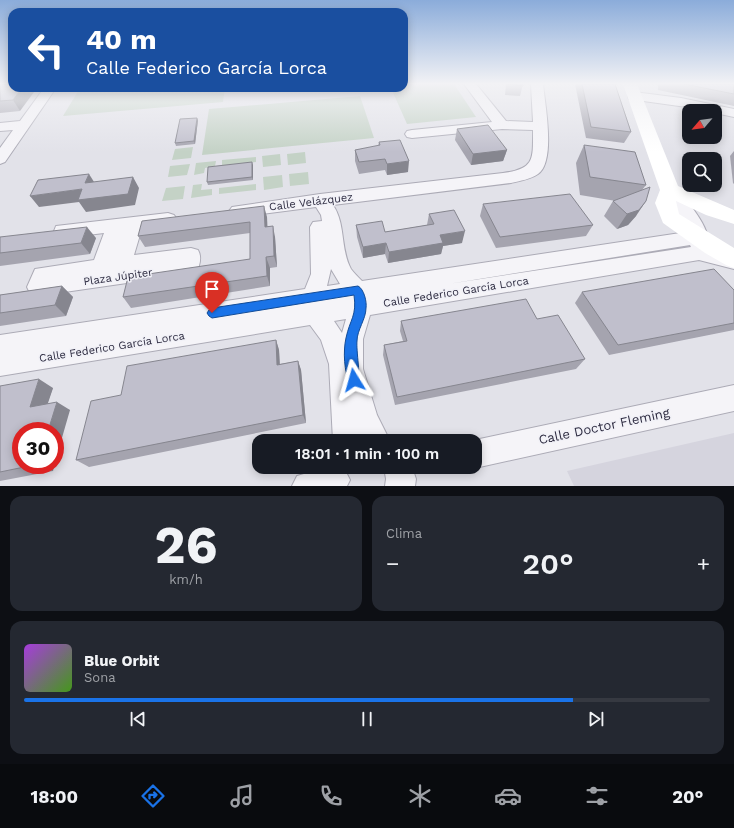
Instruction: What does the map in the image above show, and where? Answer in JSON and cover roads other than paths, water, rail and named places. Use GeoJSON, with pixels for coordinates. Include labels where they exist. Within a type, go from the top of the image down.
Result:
{"type":"FeatureCollection","features":[{"type":"Feature","properties":{"kind":"main road"},"geometry":{"type":"LineString","coordinates":[[638,107],[670,190],[665,203],[670,218],[699,245],[734,260]]}},
{"type":"Feature","properties":{"kind":"main road"},"geometry":{"type":"LineString","coordinates":[[670,190],[732,217]]}},
{"type":"Feature","properties":{"kind":"main road"},"geometry":{"type":"LineString","coordinates":[[699,245],[699,229],[706,223],[732,217]]}},
{"type":"Feature","properties":{"kind":"street"},"geometry":{"type":"LineString","coordinates":[[0,159],[37,107]]}},
{"type":"Feature","properties":{"kind":"street"},"geometry":{"type":"LineString","coordinates":[[488,107],[502,125]]}},
{"type":"Feature","properties":{"kind":"street","name":"Calle Velázquez"},"geometry":{"type":"LineString","coordinates":[[218,213],[483,182],[522,175],[536,168],[541,156],[539,107]]}},
{"type":"Feature","properties":{"kind":"street"},"geometry":{"type":"LineString","coordinates":[[702,107],[734,113]]}},
{"type":"Feature","properties":{"kind":"street"},"geometry":{"type":"LineString","coordinates":[[0,127],[24,125]]}},
{"type":"Feature","properties":{"kind":"street"},"geometry":{"type":"LineString","coordinates":[[412,134],[502,125],[540,126]]}},
{"type":"Feature","properties":{"kind":"street"},"geometry":{"type":"LineString","coordinates":[[670,190],[687,216],[699,245]]}},
{"type":"Feature","properties":{"kind":"street"},"geometry":{"type":"LineString","coordinates":[[320,200],[330,215],[334,253],[343,274],[360,300],[351,339],[351,369],[365,420],[372,434]]}},
{"type":"Feature","properties":{"kind":"street"},"geometry":{"type":"LineString","coordinates":[[320,200],[317,218],[321,242],[321,274],[314,306],[331,335],[340,364],[346,434]]}},
{"type":"Feature","properties":{"kind":"street"},"geometry":{"type":"LineString","coordinates":[[46,233],[187,217]]}},
{"type":"Feature","properties":{"kind":"street"},"geometry":{"type":"LineString","coordinates":[[651,245],[663,232],[670,218]]}},
{"type":"Feature","properties":{"kind":"street","name":"Plaza Júpiter"},"geometry":{"type":"LineString","coordinates":[[122,264],[125,225]]}},
{"type":"Feature","properties":{"kind":"street","name":"Plaza Júpiter"},"geometry":{"type":"LineString","coordinates":[[101,267],[125,225]]}},
{"type":"Feature","properties":{"kind":"street","name":"Calle Federico García Lorca"},"geometry":{"type":"LineString","coordinates":[[360,300],[651,245],[699,245]]}},
{"type":"Feature","properties":{"kind":"street","name":"Calle Federico García Lorca"},"geometry":{"type":"LineString","coordinates":[[0,346],[360,300],[699,245]]}},
{"type":"Feature","properties":{"kind":"street","name":"Plaza Júpiter"},"geometry":{"type":"LineString","coordinates":[[191,255],[189,267],[37,287],[42,275],[101,267],[191,255]]}},
{"type":"Feature","properties":{"kind":"street","name":"Calle Federico García Lorca"},"geometry":{"type":"LineString","coordinates":[[0,365],[314,306]]}},
{"type":"Feature","properties":{"kind":"street","name":"Calle Doctor Fleming"},"geometry":{"type":"LineString","coordinates":[[482,452],[734,398]]}},
{"type":"Feature","properties":{"kind":"street"},"geometry":{"type":"LineString","coordinates":[[307,486],[336,478]]}}]}
